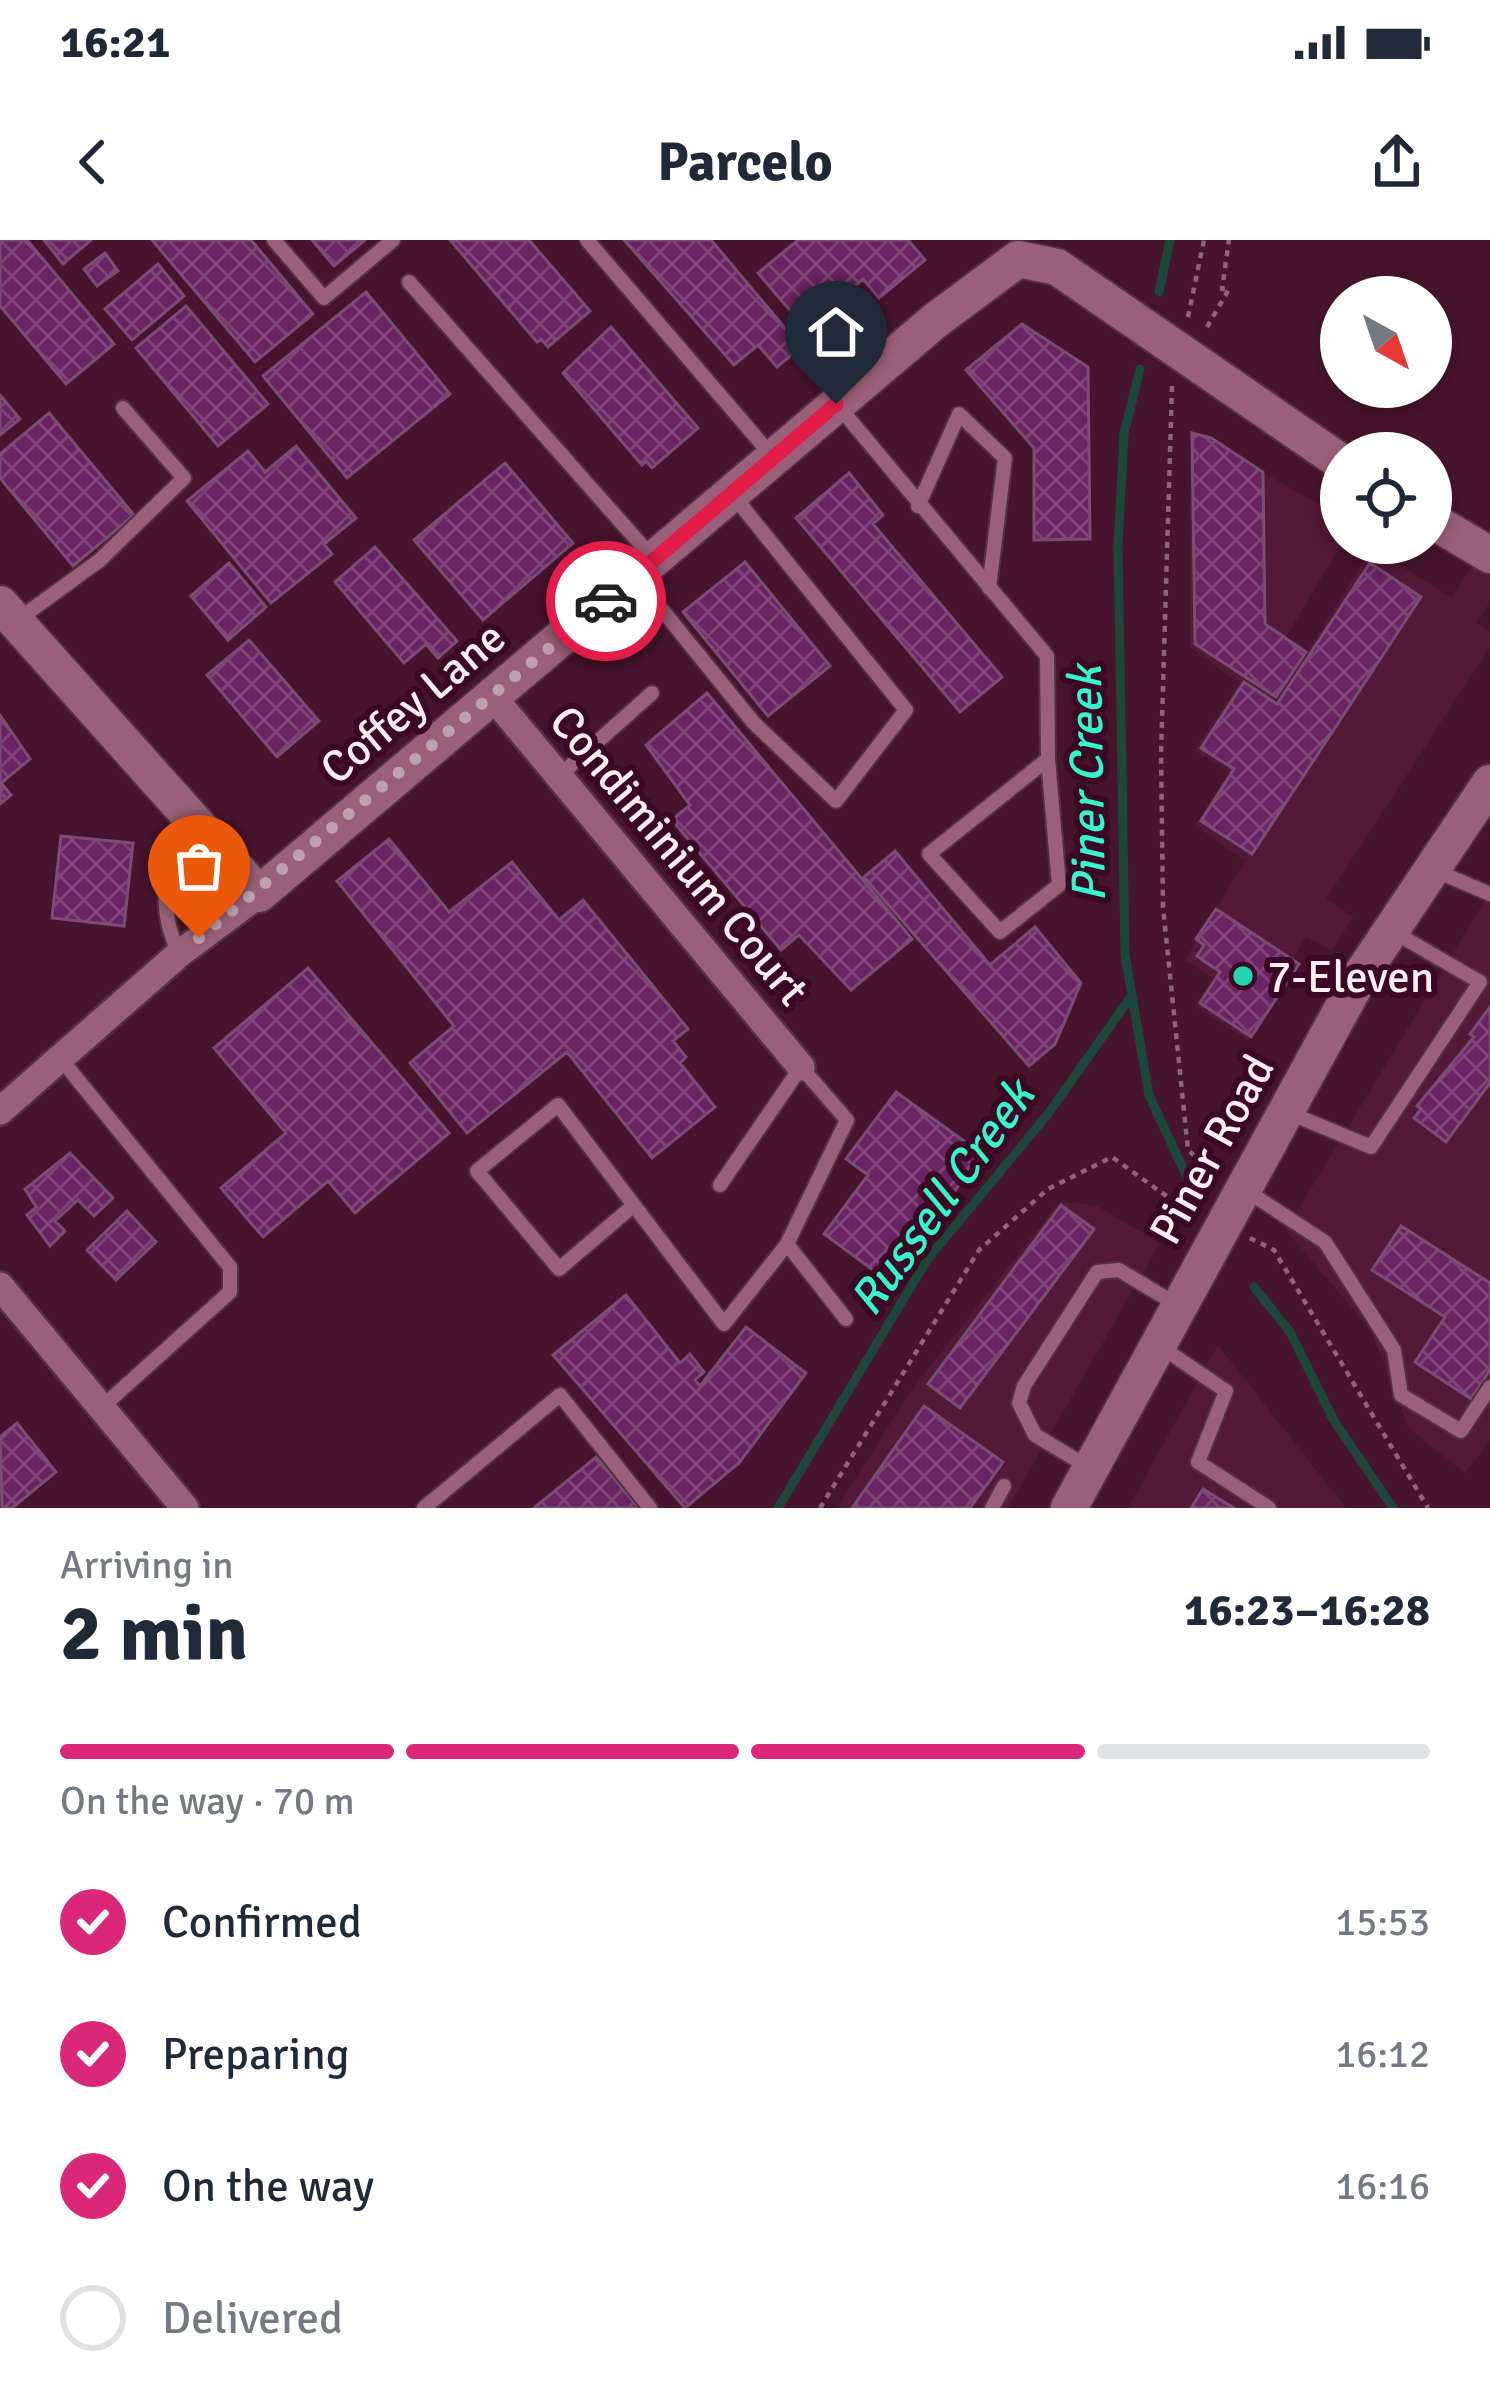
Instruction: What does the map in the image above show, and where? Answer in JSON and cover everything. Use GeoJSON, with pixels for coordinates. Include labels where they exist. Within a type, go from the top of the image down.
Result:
{"type":"FeatureCollection","features":[{"type":"Feature","properties":{"kind":"street","name":"Coffey Lane"},"geometry":{"type":"LineString","coordinates":[[259,894],[993,273],[1014,250],[1057,266],[1320,448]]}},
{"type":"Feature","properties":{"kind":"street"},"geometry":{"type":"LineString","coordinates":[[1452,532],[1490,555]]}},
{"type":"Feature","properties":{"kind":"street"},"geometry":{"type":"LineString","coordinates":[[0,1111],[179,954],[259,894],[7,613]]}},
{"type":"Feature","properties":{"kind":"street","name":"Condiminium Court"},"geometry":{"type":"LineString","coordinates":[[494,697],[801,1067]]}},
{"type":"Feature","properties":{"kind":"street","name":"Piner Road"},"geometry":{"type":"LineString","coordinates":[[1069,1508],[1286,1111],[1392,931],[1490,783]]}},
{"type":"Feature","properties":{"kind":"street"},"geometry":{"type":"LineString","coordinates":[[0,1286],[185,1508]]}},
{"type":"Feature","properties":{"kind":"lane"},"geometry":{"type":"LineString","coordinates":[[274,240],[324,298],[393,240]]}},
{"type":"Feature","properties":{"kind":"lane"},"geometry":{"type":"LineString","coordinates":[[587,240],[773,457]]}},
{"type":"Feature","properties":{"kind":"lane"},"geometry":{"type":"LineString","coordinates":[[410,282],[645,568],[753,722],[836,800],[907,710],[732,494]]}},
{"type":"Feature","properties":{"kind":"lane"},"geometry":{"type":"LineString","coordinates":[[836,404],[1047,656],[1048,759],[1059,885],[1000,932],[929,854],[1048,759]]}},
{"type":"Feature","properties":{"kind":"lane"},"geometry":{"type":"LineString","coordinates":[[7,613],[100,560],[184,478],[123,408]]}},
{"type":"Feature","properties":{"kind":"lane"},"geometry":{"type":"LineString","coordinates":[[918,506],[959,415],[1005,458],[989,588]]}},
{"type":"Feature","properties":{"kind":"lane"},"geometry":{"type":"LineString","coordinates":[[559,776],[652,693]]}},
{"type":"Feature","properties":{"kind":"lane"},"geometry":{"type":"LineString","coordinates":[[179,954],[163,915],[165,891],[177,851],[198,828]]}},
{"type":"Feature","properties":{"kind":"lane"},"geometry":{"type":"LineString","coordinates":[[1432,869],[1490,894]]}},
{"type":"Feature","properties":{"kind":"lane"},"geometry":{"type":"LineString","coordinates":[[1286,1111],[1371,1147],[1480,982],[1392,931]]}},
{"type":"Feature","properties":{"kind":"lane"},"geometry":{"type":"LineString","coordinates":[[60,1058],[230,1267],[234,1279],[230,1292],[102,1407]]}},
{"type":"Feature","properties":{"kind":"lane"},"geometry":{"type":"LineString","coordinates":[[634,1205],[559,1269],[477,1171],[558,1105],[634,1205],[724,1324],[787,1244],[847,1120],[801,1067],[720,1185]]}},
{"type":"Feature","properties":{"kind":"lane"},"geometry":{"type":"LineString","coordinates":[[1234,1206],[1325,1242],[1394,1350],[1401,1395],[1461,1432],[1490,1387]]}},
{"type":"Feature","properties":{"kind":"lane"},"geometry":{"type":"LineString","coordinates":[[787,1244],[846,1319]]}},
{"type":"Feature","properties":{"kind":"lane"},"geometry":{"type":"LineString","coordinates":[[1090,1468],[1035,1435],[1019,1403],[1024,1386],[1097,1272],[1119,1270],[1179,1306]]}},
{"type":"Feature","properties":{"kind":"lane"},"geometry":{"type":"LineString","coordinates":[[1158,1345],[1226,1391],[1198,1462],[1269,1508]]}},
{"type":"Feature","properties":{"kind":"lane"},"geometry":{"type":"LineString","coordinates":[[424,1508],[560,1395],[650,1508]]}},
{"type":"Feature","properties":{"kind":"lane"},"geometry":{"type":"LineString","coordinates":[[992,1508],[1004,1486]]}},
{"type":"Feature","properties":{"kind":"path"},"geometry":{"type":"LineString","coordinates":[[1204,240],[1197,295],[1176,350],[1161,754],[1163,907],[1188,1150],[1274,1250],[1428,1508]]}},
{"type":"Feature","properties":{"kind":"path"},"geometry":{"type":"LineString","coordinates":[[1207,327],[1228,296],[1229,289],[1222,289],[1228,240]]}},
{"type":"Feature","properties":{"kind":"path"},"geometry":{"type":"LineString","coordinates":[[820,1508],[979,1250],[1048,1189],[1112,1156],[1172,1200],[1234,1206]]}},
{"type":"Feature","properties":{"kind":"shaded area"},"geometry":{"type":"Polygon","coordinates":[[[1190,431],[1320,505],[1320,564],[1330,564],[1282,644],[1304,657],[1362,564],[1398,564],[1451,597],[1483,551],[1490,556],[1490,602],[1477,622],[1490,632],[1490,647],[1326,899],[1353,917],[1332,951],[1306,936],[1248,1040],[1194,1006],[1212,978],[1185,960],[1245,861],[1195,825],[1229,772],[1194,750],[1239,683],[1190,647],[1190,431]]]}},
{"type":"Feature","properties":{"kind":"shaded area"},"geometry":{"type":"Polygon","coordinates":[[[1490,892],[1490,1441],[1465,1473],[1408,1428],[1372,1332],[1286,1230],[1490,892]]]}},
{"type":"Feature","properties":{"kind":"shaded area"},"geometry":{"type":"Polygon","coordinates":[[[1060,1201],[1097,1206],[1160,1243],[1008,1508],[837,1508],[911,1391],[1060,1201]]]}},
{"type":"Feature","properties":{"kind":"shaded area"},"geometry":{"type":"Polygon","coordinates":[[[1218,1345],[1346,1508],[1128,1508],[1218,1345]]]}},
{"type":"Feature","properties":{"kind":"building"},"geometry":{"type":"Polygon","coordinates":[[[0,240],[27,240],[114,344],[66,384],[0,306],[0,240]]]}},
{"type":"Feature","properties":{"kind":"building"},"geometry":{"type":"Polygon","coordinates":[[[44,240],[91,240],[63,264],[44,240]]]}},
{"type":"Feature","properties":{"kind":"building"},"geometry":{"type":"Polygon","coordinates":[[[152,240],[251,240],[313,314],[255,362],[152,240]]]}},
{"type":"Feature","properties":{"kind":"building"},"geometry":{"type":"Polygon","coordinates":[[[312,240],[365,240],[334,266],[312,240]]]}},
{"type":"Feature","properties":{"kind":"building"},"geometry":{"type":"Polygon","coordinates":[[[450,240],[529,240],[590,311],[548,347],[541,339],[537,342],[450,240]]]}},
{"type":"Feature","properties":{"kind":"building"},"geometry":{"type":"Polygon","coordinates":[[[624,240],[711,240],[801,347],[777,367],[758,345],[734,365],[624,240]]]}},
{"type":"Feature","properties":{"kind":"building"},"geometry":{"type":"Polygon","coordinates":[[[798,240],[908,240],[925,260],[879,298],[863,279],[805,328],[758,273],[798,240]]]}},
{"type":"Feature","properties":{"kind":"building"},"geometry":{"type":"Polygon","coordinates":[[[105,253],[118,271],[97,286],[84,269],[105,253]]]}},
{"type":"Feature","properties":{"kind":"building"},"geometry":{"type":"Polygon","coordinates":[[[158,264],[184,296],[132,340],[105,309],[158,264]]]}},
{"type":"Feature","properties":{"kind":"building"},"geometry":{"type":"Polygon","coordinates":[[[366,292],[450,394],[347,478],[263,376],[366,292]]]}},
{"type":"Feature","properties":{"kind":"building"},"geometry":{"type":"Polygon","coordinates":[[[186,306],[268,404],[218,446],[136,348],[186,306]]]}},
{"type":"Feature","properties":{"kind":"building"},"geometry":{"type":"Polygon","coordinates":[[[1022,324],[1088,367],[1090,539],[1034,540],[1034,448],[966,370],[1022,324]]]}},
{"type":"Feature","properties":{"kind":"building"},"geometry":{"type":"Polygon","coordinates":[[[611,327],[698,428],[652,468],[646,461],[642,465],[563,373],[611,327]]]}},
{"type":"Feature","properties":{"kind":"building"},"geometry":{"type":"Polygon","coordinates":[[[0,395],[20,419],[0,435],[0,395]]]}},
{"type":"Feature","properties":{"kind":"building"},"geometry":{"type":"Polygon","coordinates":[[[49,413],[134,515],[73,566],[0,478],[0,454],[49,413]]]}},
{"type":"Feature","properties":{"kind":"building"},"geometry":{"type":"Polygon","coordinates":[[[1192,433],[1211,438],[1263,472],[1265,624],[1306,652],[1276,697],[1195,644],[1192,433]]]}},
{"type":"Feature","properties":{"kind":"building"},"geometry":{"type":"Polygon","coordinates":[[[296,446],[356,518],[324,544],[332,554],[271,603],[187,501],[248,451],[265,472],[296,446]]]}},
{"type":"Feature","properties":{"kind":"building"},"geometry":{"type":"Polygon","coordinates":[[[505,463],[573,543],[483,620],[414,540],[505,463]]]}},
{"type":"Feature","properties":{"kind":"building"},"geometry":{"type":"Polygon","coordinates":[[[849,473],[883,515],[873,524],[1002,677],[960,712],[796,518],[849,473]]]}},
{"type":"Feature","properties":{"kind":"building"},"geometry":{"type":"Polygon","coordinates":[[[375,547],[457,641],[438,658],[426,644],[404,663],[335,582],[375,547]]]}},
{"type":"Feature","properties":{"kind":"building"},"geometry":{"type":"Polygon","coordinates":[[[745,562],[830,666],[768,716],[683,612],[745,562]]]}},
{"type":"Feature","properties":{"kind":"building"},"geometry":{"type":"Polygon","coordinates":[[[229,563],[266,607],[228,640],[191,596],[229,563]]]}},
{"type":"Feature","properties":{"kind":"building"},"geometry":{"type":"Polygon","coordinates":[[[1369,564],[1421,597],[1252,854],[1201,821],[1234,769],[1201,748],[1244,682],[1277,704],[1369,564]]]}},
{"type":"Feature","properties":{"kind":"building"},"geometry":{"type":"Polygon","coordinates":[[[249,640],[319,721],[277,757],[207,675],[249,640]]]}},
{"type":"Feature","properties":{"kind":"building"},"geometry":{"type":"Polygon","coordinates":[[[707,693],[912,939],[851,990],[799,935],[781,950],[672,820],[690,805],[646,745],[707,693]]]}},
{"type":"Feature","properties":{"kind":"building"},"geometry":{"type":"Polygon","coordinates":[[[0,715],[30,759],[1,783],[11,795],[0,804],[0,715]]]}},
{"type":"Feature","properties":{"kind":"building"},"geometry":{"type":"Polygon","coordinates":[[[61,836],[133,843],[124,926],[52,918],[61,836]]]}},
{"type":"Feature","properties":{"kind":"building"},"geometry":{"type":"Polygon","coordinates":[[[389,839],[449,912],[512,862],[559,920],[583,900],[688,1029],[673,1041],[686,1057],[680,1063],[715,1107],[652,1158],[567,1052],[467,1133],[410,1063],[454,1026],[337,881],[389,839]]]}},
{"type":"Feature","properties":{"kind":"building"},"geometry":{"type":"Polygon","coordinates":[[[895,851],[990,965],[1035,927],[1081,983],[1055,1044],[1029,1066],[864,877],[895,851]]]}},
{"type":"Feature","properties":{"kind":"building"},"geometry":{"type":"Polygon","coordinates":[[[1216,909],[1299,964],[1251,1037],[1200,1003],[1220,972],[1197,956],[1204,945],[1196,939],[1216,909]]]}},
{"type":"Feature","properties":{"kind":"building"},"geometry":{"type":"Polygon","coordinates":[[[308,968],[449,1133],[355,1213],[328,1181],[263,1237],[221,1188],[286,1133],[214,1048],[308,968]]]}},
{"type":"Feature","properties":{"kind":"building"},"geometry":{"type":"Polygon","coordinates":[[[1490,1007],[1490,1083],[1446,1142],[1414,1118],[1421,1109],[1417,1106],[1474,1037],[1470,1034],[1490,1007]]]}},
{"type":"Feature","properties":{"kind":"building"},"geometry":{"type":"Polygon","coordinates":[[[896,1092],[982,1154],[888,1281],[824,1234],[868,1175],[846,1159],[896,1092]]]}},
{"type":"Feature","properties":{"kind":"building"},"geometry":{"type":"Polygon","coordinates":[[[70,1153],[113,1198],[94,1216],[78,1200],[55,1221],[65,1231],[50,1246],[27,1215],[36,1207],[25,1189],[70,1153]]]}},
{"type":"Feature","properties":{"kind":"building"},"geometry":{"type":"Polygon","coordinates":[[[1061,1205],[1094,1229],[960,1408],[928,1384],[1061,1205]]]}},
{"type":"Feature","properties":{"kind":"building"},"geometry":{"type":"Polygon","coordinates":[[[127,1211],[156,1242],[116,1280],[87,1250],[127,1211]]]}},
{"type":"Feature","properties":{"kind":"building"},"geometry":{"type":"Polygon","coordinates":[[[1401,1226],[1490,1283],[1490,1370],[1471,1399],[1415,1362],[1445,1317],[1372,1270],[1401,1226]]]}},
{"type":"Feature","properties":{"kind":"building"},"geometry":{"type":"Polygon","coordinates":[[[626,1295],[680,1363],[690,1354],[704,1372],[695,1380],[700,1386],[746,1327],[806,1373],[739,1463],[685,1508],[553,1355],[626,1295]]]}},
{"type":"Feature","properties":{"kind":"building"},"geometry":{"type":"Polygon","coordinates":[[[924,1406],[1003,1462],[970,1508],[852,1508],[924,1406]]]}},
{"type":"Feature","properties":{"kind":"building"},"geometry":{"type":"Polygon","coordinates":[[[17,1423],[56,1472],[12,1508],[2,1508],[0,1437],[17,1423]]]}},
{"type":"Feature","properties":{"kind":"building"},"geometry":{"type":"Polygon","coordinates":[[[596,1457],[639,1508],[534,1508],[596,1457]]]}},
{"type":"Feature","properties":{"kind":"building"},"geometry":{"type":"Polygon","coordinates":[[[1203,1489],[1234,1508],[1191,1508],[1203,1489]]]}},
{"type":"Feature","properties":{"kind":"waterway","name":"Piner Creek"},"geometry":{"type":"LineString","coordinates":[[1159,292],[1170,240]]}},
{"type":"Feature","properties":{"kind":"waterway","name":"Piner Creek"},"geometry":{"type":"LineString","coordinates":[[1140,369],[1124,434],[1118,544],[1125,955],[1149,1095],[1192,1188]]}},
{"type":"Feature","properties":{"kind":"waterway","name":"Russell Creek"},"geometry":{"type":"LineString","coordinates":[[778,1508],[927,1260],[1048,1114],[1132,995]]}},
{"type":"Feature","properties":{"kind":"waterway","name":"Piner Creek"},"geometry":{"type":"LineString","coordinates":[[1254,1287],[1290,1332],[1333,1419],[1393,1508]]}},
{"type":"Feature","properties":{"kind":"way so far"},"geometry":{"type":"LineString","coordinates":[[199,938],[259,894],[606,601]]}},
{"type":"Feature","properties":{"kind":"place","name":"7-Eleven"},"geometry":{"type":"Point","coordinates":[1243,976]}},
{"type":"Feature","properties":{"kind":"route"},"geometry":{"type":"LineString","coordinates":[[606,601],[836,404]]}}]}
